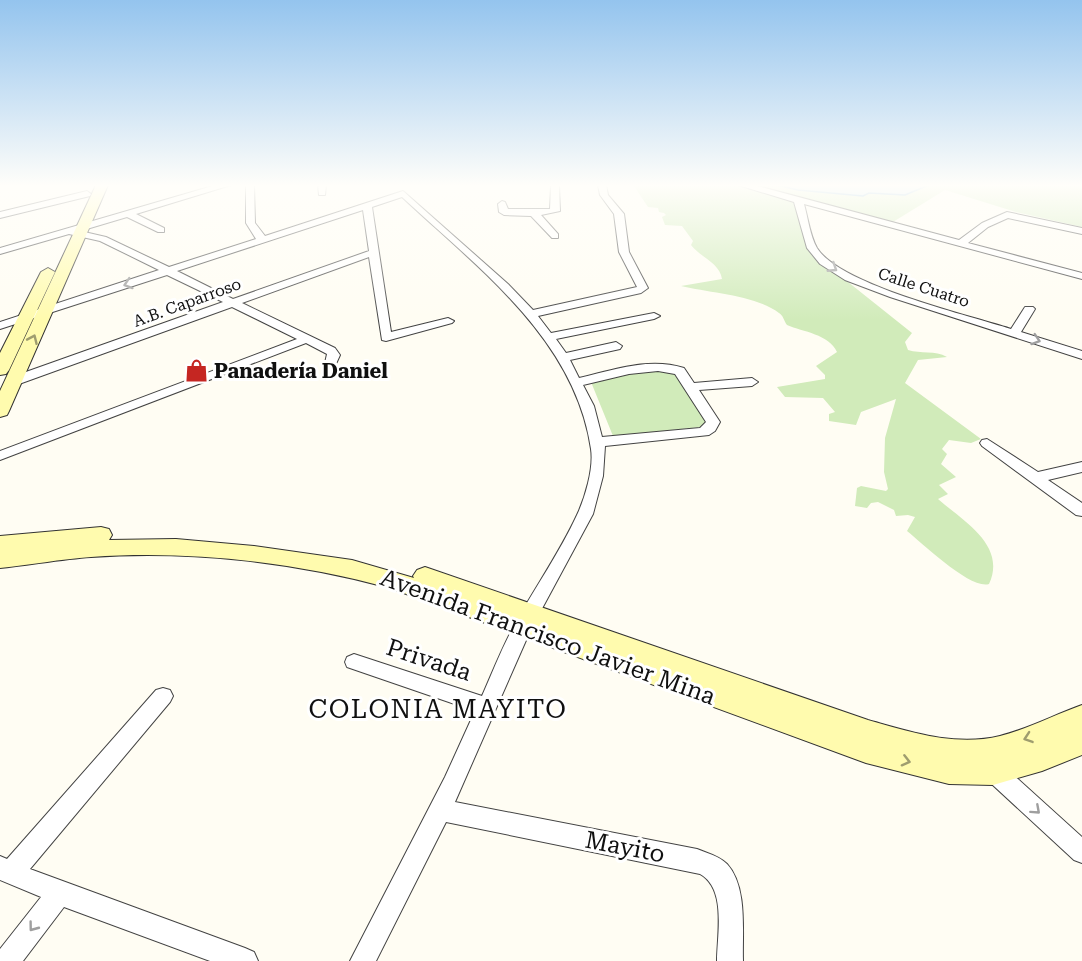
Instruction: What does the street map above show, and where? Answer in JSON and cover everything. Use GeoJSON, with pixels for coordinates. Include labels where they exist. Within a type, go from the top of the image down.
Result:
{"type":"FeatureCollection","features":[{"type":"Feature","properties":{"kind":"main road"},"geometry":{"type":"LineString","coordinates":[[0,411],[46,310],[77,230]]}},
{"type":"Feature","properties":{"kind":"main road"},"geometry":{"type":"LineString","coordinates":[[0,370],[26,317],[77,230]]}},
{"type":"Feature","properties":{"kind":"main road","name":"Avenida Francisco Javier Mina"},"geometry":{"type":"LineString","coordinates":[[0,544],[116,534],[183,536],[261,542],[381,562],[526,622],[866,750],[949,770],[973,772],[984,762],[1026,739],[1082,717]]}},
{"type":"Feature","properties":{"kind":"main road","name":"Avenida Francisco Javier Mina"},"geometry":{"type":"LineString","coordinates":[[0,560],[129,547],[176,547],[254,554],[327,564],[373,574],[526,622]]}},
{"type":"Feature","properties":{"kind":"main road","name":"Avenida Francisco Javier Mina"},"geometry":{"type":"LineString","coordinates":[[984,762],[1042,758],[1082,741]]}},
{"type":"Feature","properties":{"kind":"street"},"geometry":{"type":"LineString","coordinates":[[0,251],[77,230],[103,239],[169,270],[333,352],[331,363]]}},
{"type":"Feature","properties":{"kind":"street"},"geometry":{"type":"LineString","coordinates":[[253,230],[264,240]]}},
{"type":"Feature","properties":{"kind":"street"},"geometry":{"type":"LineString","coordinates":[[0,326],[295,230]]}},
{"type":"Feature","properties":{"kind":"street"},"geometry":{"type":"LineString","coordinates":[[370,230],[386,337],[448,321]]}},
{"type":"Feature","properties":{"kind":"street"},"geometry":{"type":"LineString","coordinates":[[363,961],[440,810],[526,622],[588,507],[596,476],[598,442],[591,414],[562,358],[531,314],[445,230]]}},
{"type":"Feature","properties":{"kind":"street"},"geometry":{"type":"LineString","coordinates":[[549,230],[555,236]]}},
{"type":"Feature","properties":{"kind":"street"},"geometry":{"type":"LineString","coordinates":[[531,314],[644,288],[624,252],[621,230]]}},
{"type":"Feature","properties":{"kind":"street","name":"Calle Cuatro"},"geometry":{"type":"LineString","coordinates":[[807,230],[812,248],[824,262],[839,272],[894,295],[1082,355]]}},
{"type":"Feature","properties":{"kind":"street"},"geometry":{"type":"LineString","coordinates":[[908,230],[1082,276]]}},
{"type":"Feature","properties":{"kind":"street"},"geometry":{"type":"LineString","coordinates":[[960,244],[979,230]]}},
{"type":"Feature","properties":{"kind":"street","name":"A.B. Caparroso"},"geometry":{"type":"LineString","coordinates":[[14,381],[372,253]]}},
{"type":"Feature","properties":{"kind":"street"},"geometry":{"type":"LineString","coordinates":[[1014,333],[1029,309]]}},
{"type":"Feature","properties":{"kind":"street"},"geometry":{"type":"LineString","coordinates":[[549,337],[654,316]]}},
{"type":"Feature","properties":{"kind":"street"},"geometry":{"type":"LineString","coordinates":[[0,456],[307,339]]}},
{"type":"Feature","properties":{"kind":"street"},"geometry":{"type":"LineString","coordinates":[[562,358],[616,346]]}},
{"type":"Feature","properties":{"kind":"street"},"geometry":{"type":"LineString","coordinates":[[576,382],[661,366],[680,371],[712,420],[712,426],[707,430],[598,442]]}},
{"type":"Feature","properties":{"kind":"street"},"geometry":{"type":"LineString","coordinates":[[690,387],[752,382]]}},
{"type":"Feature","properties":{"kind":"street"},"geometry":{"type":"LineString","coordinates":[[987,443],[1082,511]]}},
{"type":"Feature","properties":{"kind":"street"},"geometry":{"type":"LineString","coordinates":[[1035,478],[1082,467]]}},
{"type":"Feature","properties":{"kind":"street","name":"Privada"},"geometry":{"type":"LineString","coordinates":[[354,662],[487,706]]}},
{"type":"Feature","properties":{"kind":"street"},"geometry":{"type":"LineString","coordinates":[[162,696],[5,870],[59,893],[245,961]]}},
{"type":"Feature","properties":{"kind":"street"},"geometry":{"type":"LineString","coordinates":[[984,762],[1082,852]]}},
{"type":"Feature","properties":{"kind":"street","name":"Mayito"},"geometry":{"type":"LineString","coordinates":[[440,810],[697,861],[711,866],[720,875],[726,887],[730,961]]}},
{"type":"Feature","properties":{"kind":"street"},"geometry":{"type":"LineString","coordinates":[[7,961],[59,893]]}},
{"type":"Feature","properties":{"kind":"green space"},"geometry":{"type":"Polygon","coordinates":[[[685,230],[803,230],[838,274],[912,333],[905,342],[908,350],[947,357],[918,360],[905,383],[981,439],[971,443],[949,440],[942,449],[947,454],[941,464],[956,477],[939,485],[948,494],[938,499],[970,525],[987,546],[992,557],[993,570],[989,584],[981,584],[959,573],[907,531],[915,517],[896,516],[894,510],[878,502],[871,503],[867,508],[855,506],[857,488],[861,486],[886,491],[888,489],[884,472],[885,438],[896,399],[861,412],[856,425],[829,421],[829,414],[835,412],[823,398],[785,397],[777,387],[825,379],[825,375],[816,366],[837,352],[822,337],[787,325],[780,314],[758,302],[681,286],[722,279],[714,264],[691,245],[693,241],[685,230]]]}},
{"type":"Feature","properties":{"kind":"green space"},"geometry":{"type":"Polygon","coordinates":[[[658,368],[671,368],[708,422],[701,427],[613,436],[591,382],[658,368]]]}},
{"type":"Feature","properties":{"kind":"place","name":"Panadería Daniel"},"geometry":{"type":"Point","coordinates":[196,371]}},
{"type":"Feature","properties":{"kind":"district","name":"COLONIA MAYITO"},"geometry":{"type":"Point","coordinates":[438,709]}}]}
